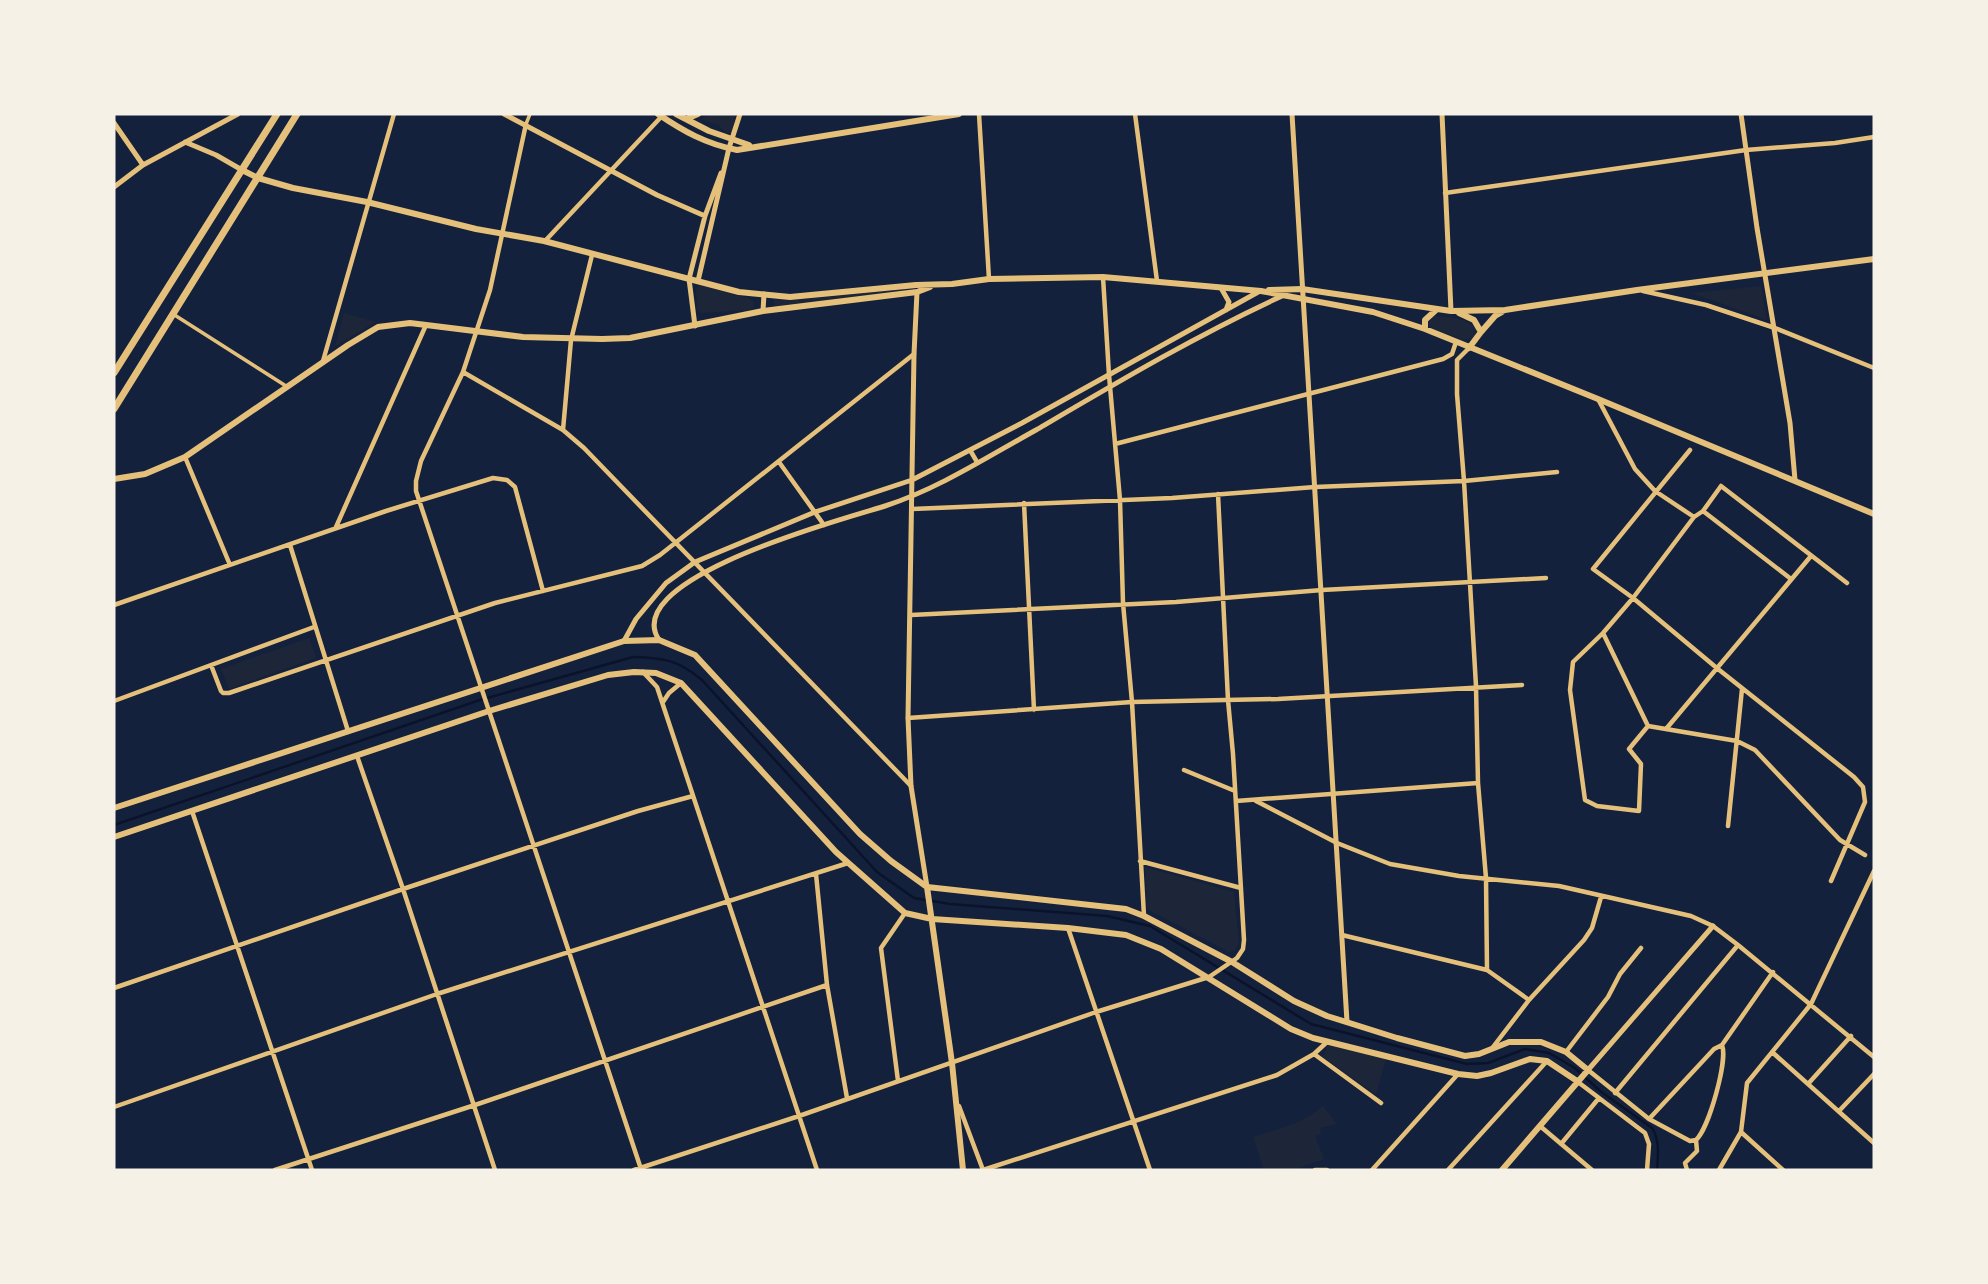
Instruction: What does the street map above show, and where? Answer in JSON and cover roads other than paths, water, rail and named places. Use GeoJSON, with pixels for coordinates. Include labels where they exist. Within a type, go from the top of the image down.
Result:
{"type":"FeatureCollection","features":[{"type":"Feature","properties":{"kind":"main road"},"geometry":{"type":"LineString","coordinates":[[114,373],[277,114]]}},
{"type":"Feature","properties":{"kind":"main road"},"geometry":{"type":"LineString","coordinates":[[114,409],[296,114]]}},
{"type":"Feature","properties":{"kind":"main road"},"geometry":{"type":"LineString","coordinates":[[676,114],[751,146]]}},
{"type":"Feature","properties":{"kind":"main road"},"geometry":{"type":"LineString","coordinates":[[686,119],[698,114]]}},
{"type":"Feature","properties":{"kind":"main road"},"geometry":{"type":"LineString","coordinates":[[660,115],[708,143],[737,150],[959,114]]}},
{"type":"Feature","properties":{"kind":"main road"},"geometry":{"type":"LineString","coordinates":[[242,170],[258,178],[293,188],[544,242],[739,292],[790,297],[917,288]]}},
{"type":"Feature","properties":{"kind":"main road"},"geometry":{"type":"LineString","coordinates":[[114,479],[145,474],[185,457],[323,361],[378,327],[394,324],[571,340],[630,338],[763,311],[917,288],[989,279],[1103,277],[1221,288],[1302,289],[1453,311],[1506,310],[1874,259]]}},
{"type":"Feature","properties":{"kind":"main road"},"geometry":{"type":"LineString","coordinates":[[1261,290],[1373,312],[1425,329],[1874,514]]}},
{"type":"Feature","properties":{"kind":"main road"},"geometry":{"type":"LineString","coordinates":[[1425,329],[1428,316],[1438,309]]}},
{"type":"Feature","properties":{"kind":"main road"},"geometry":{"type":"LineString","coordinates":[[1469,348],[1495,316],[1506,310]]}},
{"type":"Feature","properties":{"kind":"main road"},"geometry":{"type":"LineString","coordinates":[[1453,311],[1475,320],[1481,332]]}},
{"type":"Feature","properties":{"kind":"main road"},"geometry":{"type":"LineString","coordinates":[[114,808],[624,641],[659,640],[695,655],[860,834],[927,889],[1106,905],[1144,916],[1232,962],[1310,1010],[1465,1056],[1490,1051],[1509,1042],[1528,1041],[1541,1042],[1566,1052],[1588,1070],[1502,1170]]}},
{"type":"Feature","properties":{"kind":"main road"},"geometry":{"type":"LineString","coordinates":[[114,837],[489,711],[608,676],[656,673],[681,683],[848,863],[905,914],[1126,935],[1145,942],[1209,976],[1291,1028],[1326,1042],[1476,1076],[1530,1059],[1547,1061],[1577,1081]]}},
{"type":"Feature","properties":{"kind":"main road"},"geometry":{"type":"LineString","coordinates":[[927,889],[952,1063],[963,1170]]}},
{"type":"Feature","properties":{"kind":"street"},"geometry":{"type":"LineString","coordinates":[[114,187],[144,165],[238,114]]}},
{"type":"Feature","properties":{"kind":"street"},"geometry":{"type":"LineString","coordinates":[[323,361],[394,114]]}},
{"type":"Feature","properties":{"kind":"street"},"geometry":{"type":"LineString","coordinates":[[504,114],[657,195],[705,216]]}},
{"type":"Feature","properties":{"kind":"street"},"geometry":{"type":"LineString","coordinates":[[530,114],[503,234],[477,331],[463,372],[418,469],[416,481],[480,687],[536,846],[640,1169]]}},
{"type":"Feature","properties":{"kind":"street"},"geometry":{"type":"LineString","coordinates":[[698,281],[729,148],[740,114]]}},
{"type":"Feature","properties":{"kind":"street"},"geometry":{"type":"LineString","coordinates":[[979,114],[989,279]]}},
{"type":"Feature","properties":{"kind":"street"},"geometry":{"type":"LineString","coordinates":[[1135,114],[1157,281]]}},
{"type":"Feature","properties":{"kind":"street"},"geometry":{"type":"LineString","coordinates":[[1292,114],[1347,1022]]}},
{"type":"Feature","properties":{"kind":"street"},"geometry":{"type":"LineString","coordinates":[[1441,114],[1453,311]]}},
{"type":"Feature","properties":{"kind":"street"},"geometry":{"type":"LineString","coordinates":[[1741,114],[1790,423],[1795,480]]}},
{"type":"Feature","properties":{"kind":"street"},"geometry":{"type":"LineString","coordinates":[[544,242],[660,115]]}},
{"type":"Feature","properties":{"kind":"street"},"geometry":{"type":"LineString","coordinates":[[114,123],[144,165]]}},
{"type":"Feature","properties":{"kind":"street"},"geometry":{"type":"LineString","coordinates":[[1445,193],[1746,150],[1874,137]]}},
{"type":"Feature","properties":{"kind":"street"},"geometry":{"type":"LineString","coordinates":[[185,142],[242,170]]}},
{"type":"Feature","properties":{"kind":"street"},"geometry":{"type":"LineString","coordinates":[[695,326],[689,279],[705,216],[724,169]]}},
{"type":"Feature","properties":{"kind":"street"},"geometry":{"type":"LineString","coordinates":[[563,430],[571,340],[592,255]]}},
{"type":"Feature","properties":{"kind":"street"},"geometry":{"type":"LineString","coordinates":[[1103,277],[1120,500],[1123,603],[1132,702],[1144,916]]}},
{"type":"Feature","properties":{"kind":"street"},"geometry":{"type":"LineString","coordinates":[[917,288],[908,718],[911,786],[927,889]]}},
{"type":"Feature","properties":{"kind":"street"},"geometry":{"type":"LineString","coordinates":[[1221,288],[1229,302],[1226,312]]}},
{"type":"Feature","properties":{"kind":"street"},"geometry":{"type":"LineString","coordinates":[[624,641],[636,619],[666,583],[695,562],[815,512],[912,480],[1022,424],[1261,290]]}},
{"type":"Feature","properties":{"kind":"street"},"geometry":{"type":"LineString","coordinates":[[1637,290],[1706,305],[1775,328],[1874,368]]}},
{"type":"Feature","properties":{"kind":"street"},"geometry":{"type":"LineString","coordinates":[[763,311],[764,295]]}},
{"type":"Feature","properties":{"kind":"street"},"geometry":{"type":"LineString","coordinates":[[659,640],[653,631],[653,621],[659,610],[674,593],[704,572],[739,555],[913,497],[1110,387],[1283,295]]}},
{"type":"Feature","properties":{"kind":"street"},"geometry":{"type":"LineString","coordinates":[[172,313],[286,386]]}},
{"type":"Feature","properties":{"kind":"street"},"geometry":{"type":"LineString","coordinates":[[335,528],[426,325]]}},
{"type":"Feature","properties":{"kind":"street"},"geometry":{"type":"LineString","coordinates":[[1115,444],[1443,359],[1451,354],[1456,342]]}},
{"type":"Feature","properties":{"kind":"street"},"geometry":{"type":"LineString","coordinates":[[1469,348],[1457,360],[1456,370],[1476,686],[1488,970]]}},
{"type":"Feature","properties":{"kind":"street"},"geometry":{"type":"LineString","coordinates":[[211,665],[221,691],[226,693],[458,615],[642,566],[779,462],[914,354]]}},
{"type":"Feature","properties":{"kind":"street"},"geometry":{"type":"LineString","coordinates":[[463,372],[563,430],[584,448],[911,786]]}},
{"type":"Feature","properties":{"kind":"street"},"geometry":{"type":"LineString","coordinates":[[1598,399],[1635,470],[1656,491],[1694,517]]}},
{"type":"Feature","properties":{"kind":"street"},"geometry":{"type":"LineString","coordinates":[[1022,424],[1028,434]]}},
{"type":"Feature","properties":{"kind":"street"},"geometry":{"type":"LineString","coordinates":[[970,450],[977,463]]}},
{"type":"Feature","properties":{"kind":"street"},"geometry":{"type":"LineString","coordinates":[[1690,450],[1593,569],[1633,598],[1863,787],[1865,802],[1831,881]]}},
{"type":"Feature","properties":{"kind":"street"},"geometry":{"type":"LineString","coordinates":[[185,457],[230,565]]}},
{"type":"Feature","properties":{"kind":"street"},"geometry":{"type":"LineString","coordinates":[[779,462],[824,525]]}},
{"type":"Feature","properties":{"kind":"street"},"geometry":{"type":"LineString","coordinates":[[912,509],[1464,481],[1557,472]]}},
{"type":"Feature","properties":{"kind":"street"},"geometry":{"type":"LineString","coordinates":[[114,605],[335,528],[493,478],[507,480],[518,496],[543,591]]}},
{"type":"Feature","properties":{"kind":"street"},"geometry":{"type":"LineString","coordinates":[[1648,726],[1629,749],[1641,764],[1639,811],[1597,806],[1585,800],[1570,690],[1573,662],[1633,598],[1721,486],[1847,583]]}},
{"type":"Feature","properties":{"kind":"street"},"geometry":{"type":"LineString","coordinates":[[634,1170],[1209,976],[1241,953],[1244,940],[1218,494]]}},
{"type":"Feature","properties":{"kind":"street"},"geometry":{"type":"LineString","coordinates":[[1024,503],[1034,710]]}},
{"type":"Feature","properties":{"kind":"street"},"geometry":{"type":"LineString","coordinates":[[1703,511],[1791,579]]}},
{"type":"Feature","properties":{"kind":"street"},"geometry":{"type":"LineString","coordinates":[[290,545],[348,731]]}},
{"type":"Feature","properties":{"kind":"street"},"geometry":{"type":"LineString","coordinates":[[1665,730],[1811,556]]}},
{"type":"Feature","properties":{"kind":"street"},"geometry":{"type":"LineString","coordinates":[[911,615],[1546,578]]}},
{"type":"Feature","properties":{"kind":"street"},"geometry":{"type":"LineString","coordinates":[[114,701],[314,627]]}},
{"type":"Feature","properties":{"kind":"street"},"geometry":{"type":"LineString","coordinates":[[1603,633],[1648,726]]}},
{"type":"Feature","properties":{"kind":"street"},"geometry":{"type":"LineString","coordinates":[[642,672],[657,687],[817,1170]]}},
{"type":"Feature","properties":{"kind":"street"},"geometry":{"type":"LineString","coordinates":[[662,702],[681,683]]}},
{"type":"Feature","properties":{"kind":"street"},"geometry":{"type":"LineString","coordinates":[[908,718],[1132,702],[1328,696],[1522,685]]}},
{"type":"Feature","properties":{"kind":"street"},"geometry":{"type":"LineString","coordinates":[[1728,825],[1742,689]]}},
{"type":"Feature","properties":{"kind":"street"},"geometry":{"type":"LineString","coordinates":[[1648,726],[1737,741],[1755,750],[1846,844],[1865,855]]}},
{"type":"Feature","properties":{"kind":"street"},"geometry":{"type":"LineString","coordinates":[[356,755],[403,888],[495,1170]]}},
{"type":"Feature","properties":{"kind":"street"},"geometry":{"type":"LineString","coordinates":[[1184,770],[1235,791]]}},
{"type":"Feature","properties":{"kind":"street"},"geometry":{"type":"LineString","coordinates":[[1236,801],[1478,783]]}},
{"type":"Feature","properties":{"kind":"street"},"geometry":{"type":"LineString","coordinates":[[114,988],[403,888],[638,811],[694,796]]}},
{"type":"Feature","properties":{"kind":"street"},"geometry":{"type":"LineString","coordinates":[[1256,800],[1337,843],[1390,864],[1459,876],[1559,886],[1691,916],[1713,926],[1738,945],[1874,1056]]}},
{"type":"Feature","properties":{"kind":"street"},"geometry":{"type":"LineString","coordinates":[[192,811],[312,1170]]}},
{"type":"Feature","properties":{"kind":"street"},"geometry":{"type":"LineString","coordinates":[[1140,861],[1241,888]]}},
{"type":"Feature","properties":{"kind":"street"},"geometry":{"type":"LineString","coordinates":[[114,1107],[438,994],[848,863]]}},
{"type":"Feature","properties":{"kind":"street"},"geometry":{"type":"LineString","coordinates":[[1719,1170],[1741,1132],[1747,1083],[1811,1004],[1874,871]]}},
{"type":"Feature","properties":{"kind":"street"},"geometry":{"type":"LineString","coordinates":[[816,874],[827,985],[848,1099]]}},
{"type":"Feature","properties":{"kind":"street"},"geometry":{"type":"LineString","coordinates":[[1490,1051],[1529,1000],[1584,940],[1592,928],[1601,897]]}},
{"type":"Feature","properties":{"kind":"street"},"geometry":{"type":"LineString","coordinates":[[898,1081],[881,948],[905,914]]}},
{"type":"Feature","properties":{"kind":"street"},"geometry":{"type":"LineString","coordinates":[[1713,926],[1588,1070],[1649,1119],[1690,1141],[1696,1140],[1709,1119],[1724,1058],[1722,1045]]}},
{"type":"Feature","properties":{"kind":"street"},"geometry":{"type":"LineString","coordinates":[[1068,928],[1150,1170]]}},
{"type":"Feature","properties":{"kind":"street"},"geometry":{"type":"LineString","coordinates":[[1342,935],[1488,970],[1529,1000]]}},
{"type":"Feature","properties":{"kind":"street"},"geometry":{"type":"LineString","coordinates":[[1615,1093],[1738,945]]}},
{"type":"Feature","properties":{"kind":"street"},"geometry":{"type":"LineString","coordinates":[[1566,1052],[1641,948]]}},
{"type":"Feature","properties":{"kind":"street"},"geometry":{"type":"LineString","coordinates":[[1649,1119],[1714,1049],[1722,1045],[1773,972]]}},
{"type":"Feature","properties":{"kind":"street"},"geometry":{"type":"LineString","coordinates":[[275,1170],[827,985]]}},
{"type":"Feature","properties":{"kind":"street"},"geometry":{"type":"LineString","coordinates":[[1808,1084],[1851,1036]]}},
{"type":"Feature","properties":{"kind":"street"},"geometry":{"type":"LineString","coordinates":[[956,1098],[983,1170],[1277,1075],[1314,1054],[1326,1042]]}},
{"type":"Feature","properties":{"kind":"street"},"geometry":{"type":"LineString","coordinates":[[1772,1052],[1873,1141]]}},
{"type":"Feature","properties":{"kind":"street"},"geometry":{"type":"LineString","coordinates":[[1314,1054],[1381,1103]]}},
{"type":"Feature","properties":{"kind":"street"},"geometry":{"type":"LineString","coordinates":[[1448,1170],[1547,1061]]}},
{"type":"Feature","properties":{"kind":"street"},"geometry":{"type":"LineString","coordinates":[[1372,1170],[1458,1074]]}},
{"type":"Feature","properties":{"kind":"street"},"geometry":{"type":"LineString","coordinates":[[1839,1111],[1874,1074]]}},
{"type":"Feature","properties":{"kind":"street"},"geometry":{"type":"LineString","coordinates":[[1577,1081],[1645,1133],[1649,1141],[1647,1170]]}},
{"type":"Feature","properties":{"kind":"street"},"geometry":{"type":"LineString","coordinates":[[1561,1144],[1599,1098]]}},
{"type":"Feature","properties":{"kind":"street"},"geometry":{"type":"LineString","coordinates":[[1539,1126],[1592,1170]]}},
{"type":"Feature","properties":{"kind":"street"},"geometry":{"type":"LineString","coordinates":[[1741,1132],[1783,1170]]}},
{"type":"Feature","properties":{"kind":"street"},"geometry":{"type":"LineString","coordinates":[[1687,1170],[1685,1163],[1697,1150],[1696,1140]]}},
{"type":"Feature","properties":{"kind":"street"},"geometry":{"type":"LineString","coordinates":[[1582,1170],[1586,1165]]}},
{"type":"Feature","properties":{"kind":"street"},"geometry":{"type":"LineString","coordinates":[[1315,1170],[1327,1170]]}},
{"type":"Feature","properties":{"kind":"waterway"},"geometry":{"type":"LineString","coordinates":[[114,825],[480,700],[633,657],[663,659],[686,668],[702,680],[877,872],[914,898],[950,904],[1107,916],[1150,926],[1311,1024],[1467,1064],[1488,1063],[1525,1049],[1549,1053],[1575,1068],[1600,1091],[1652,1128],[1657,1143],[1657,1170]]}}]}
